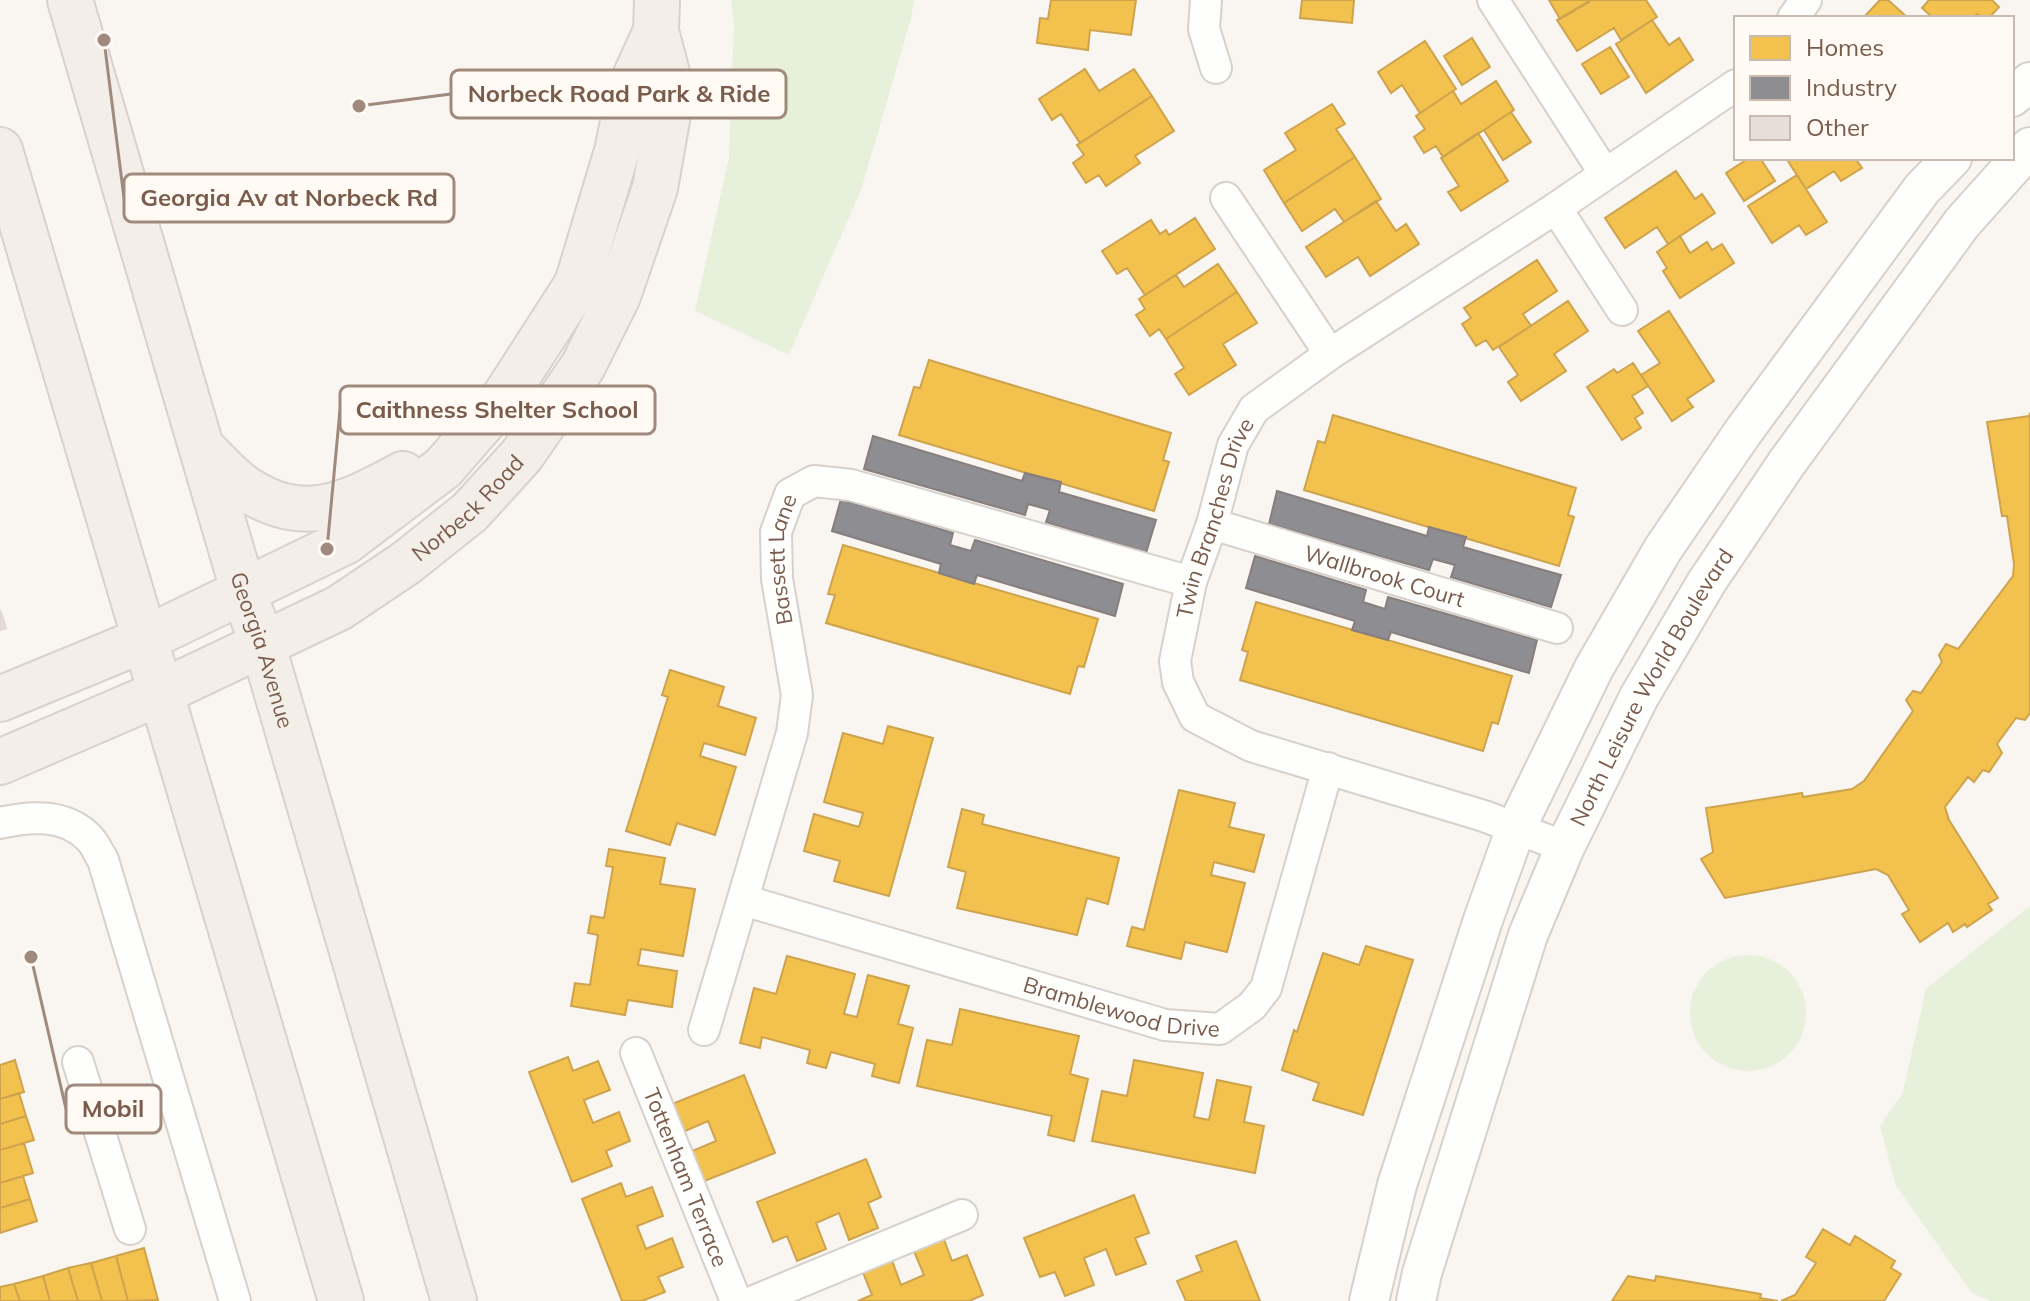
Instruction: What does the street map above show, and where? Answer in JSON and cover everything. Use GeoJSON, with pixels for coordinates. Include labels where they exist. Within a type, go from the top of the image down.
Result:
{"type":"FeatureCollection","features":[{"type":"Feature","properties":{"kind":"main road"},"geometry":{"type":"LineString","coordinates":[[39,0],[89,125],[129,199]]}},
{"type":"Feature","properties":{"kind":"main road","name":"Georgia Avenue"},"geometry":{"type":"LineString","coordinates":[[70,0],[454,1301]]}},
{"type":"Feature","properties":{"kind":"main road","name":"Norbeck Road"},"geometry":{"type":"LineString","coordinates":[[0,699],[143,640],[345,542],[443,468],[503,399],[577,284],[617,151],[630,88],[657,16]]}},
{"type":"Feature","properties":{"kind":"main road","name":"Norbeck Road"},"geometry":{"type":"LineString","coordinates":[[0,762],[160,693],[339,608],[406,563],[470,512],[522,455],[575,378],[618,296],[655,188],[672,92],[657,16]]}},
{"type":"Feature","properties":{"kind":"main road"},"geometry":{"type":"LineString","coordinates":[[0,150],[341,1301]]}},
{"type":"Feature","properties":{"kind":"main road"},"geometry":{"type":"LineString","coordinates":[[202,448],[245,488],[272,501],[303,509],[332,508],[356,499],[469,438]]}},
{"type":"Feature","properties":{"kind":"street"},"geometry":{"type":"LineString","coordinates":[[1206,0],[1204,29],[1216,68]]}},
{"type":"Feature","properties":{"kind":"street"},"geometry":{"type":"LineString","coordinates":[[1493,0],[1605,174]]}},
{"type":"Feature","properties":{"kind":"street"},"geometry":{"type":"LineString","coordinates":[[2014,95],[2030,82]]}},
{"type":"Feature","properties":{"kind":"street","name":"Twin Branches Drive"},"geometry":{"type":"LineString","coordinates":[[1565,847],[1516,828],[1251,746],[1195,717],[1178,682],[1175,661],[1191,582],[1212,524],[1233,445],[1254,409],[1330,354],[1556,208],[1734,86]]}},
{"type":"Feature","properties":{"kind":"street","name":"North Leisure World Boulevard"},"geometry":{"type":"LineString","coordinates":[[1416,1301],[1422,1273],[1528,935],[1565,847],[1639,697],[1706,583],[1786,464],[1962,223],[2030,147]]}},
{"type":"Feature","properties":{"kind":"street"},"geometry":{"type":"LineString","coordinates":[[1369,1301],[1397,1185],[1483,920],[1516,828],[1594,668],[1663,549],[1743,432],[1922,189],[1950,160]]}},
{"type":"Feature","properties":{"kind":"street"},"geometry":{"type":"LineString","coordinates":[[1226,198],[1330,354]]}},
{"type":"Feature","properties":{"kind":"street"},"geometry":{"type":"LineString","coordinates":[[1556,208],[1622,310]]}},
{"type":"Feature","properties":{"kind":"street","name":"Bassett Lane"},"geometry":{"type":"LineString","coordinates":[[704,1030],[792,733],[797,695],[777,579],[776,532],[790,494],[814,481],[851,485],[1191,582]]}},
{"type":"Feature","properties":{"kind":"street","name":"Wallbrook Court"},"geometry":{"type":"LineString","coordinates":[[1212,524],[1557,628]]}},
{"type":"Feature","properties":{"kind":"street","name":"Bramblewood Drive"},"geometry":{"type":"LineString","coordinates":[[743,900],[1165,1025],[1220,1029],[1252,1006],[1266,988],[1328,768]]}},
{"type":"Feature","properties":{"kind":"street"},"geometry":{"type":"LineString","coordinates":[[0,823],[45,816],[76,828],[90,839],[103,860],[235,1301]]}},
{"type":"Feature","properties":{"kind":"street","name":"Tottenham Terrace"},"geometry":{"type":"LineString","coordinates":[[636,1053],[736,1301]]}},
{"type":"Feature","properties":{"kind":"street"},"geometry":{"type":"LineString","coordinates":[[78,1062],[130,1229]]}},
{"type":"Feature","properties":{"kind":"street"},"geometry":{"type":"LineString","coordinates":[[754,1301],[817,1289],[962,1215]]}},
{"type":"Feature","properties":{"kind":"green space"},"geometry":{"type":"Polygon","coordinates":[[[731,0],[914,0],[861,190],[789,355],[695,311],[729,157],[734,23],[731,0]]]}},
{"type":"Feature","properties":{"kind":"green space"},"geometry":{"type":"Polygon","coordinates":[[[2030,906],[2030,1301],[1991,1301],[1972,1293],[1896,1186],[1880,1126],[1903,1092],[1926,989],[2030,906]]]}},
{"type":"Feature","properties":{"kind":"green space"},"geometry":{"type":"Polygon","coordinates":[[[1748,955],[1770,959],[1789,972],[1802,991],[1806,1013],[1802,1035],[1789,1054],[1770,1067],[1748,1071],[1726,1067],[1707,1054],[1694,1035],[1690,1013],[1694,991],[1707,972],[1726,959],[1748,955]]]}},
{"type":"Feature","properties":{"kind":"building: Homes"},"geometry":{"type":"Polygon","coordinates":[[[1051,0],[1136,0],[1131,35],[1090,30],[1088,50],[1037,43],[1040,18],[1048,19],[1051,0]]]}},
{"type":"Feature","properties":{"kind":"building: Homes"},"geometry":{"type":"Polygon","coordinates":[[[1302,0],[1354,0],[1352,23],[1300,18],[1302,0]]]}},
{"type":"Feature","properties":{"kind":"building: Homes"},"geometry":{"type":"Polygon","coordinates":[[[1549,0],[1588,0],[1589,2],[1560,19],[1549,0]]]}},
{"type":"Feature","properties":{"kind":"building: Homes"},"geometry":{"type":"Polygon","coordinates":[[[1591,0],[1646,0],[1657,17],[1621,40],[1614,28],[1577,51],[1557,20],[1591,0]]]}},
{"type":"Feature","properties":{"kind":"building: Homes"},"geometry":{"type":"Polygon","coordinates":[[[1880,0],[1888,0],[1906,16],[1865,16],[1880,0]]]}},
{"type":"Feature","properties":{"kind":"building: Homes"},"geometry":{"type":"Polygon","coordinates":[[[1929,0],[1992,0],[1999,7],[1991,16],[1931,16],[1922,8],[1929,0]]]}},
{"type":"Feature","properties":{"kind":"building: Homes"},"geometry":{"type":"Polygon","coordinates":[[[1652,20],[1669,45],[1679,38],[1693,60],[1646,93],[1616,44],[1652,20]]]}},
{"type":"Feature","properties":{"kind":"building: Homes"},"geometry":{"type":"Polygon","coordinates":[[[1472,38],[1490,67],[1462,85],[1444,56],[1472,38]]]}},
{"type":"Feature","properties":{"kind":"building: Homes"},"geometry":{"type":"Polygon","coordinates":[[[1425,41],[1456,89],[1420,113],[1402,85],[1391,93],[1378,72],[1425,41]]]}},
{"type":"Feature","properties":{"kind":"building: Homes"},"geometry":{"type":"Polygon","coordinates":[[[1610,47],[1629,77],[1601,94],[1582,64],[1610,47]]]}},
{"type":"Feature","properties":{"kind":"building: Homes"},"geometry":{"type":"Polygon","coordinates":[[[1085,69],[1099,91],[1134,69],[1152,96],[1080,143],[1061,114],[1052,120],[1039,99],[1085,69]]]}},
{"type":"Feature","properties":{"kind":"building: Homes"},"geometry":{"type":"Polygon","coordinates":[[[1496,81],[1514,110],[1443,157],[1436,146],[1424,153],[1414,137],[1425,129],[1416,116],[1453,91],[1461,104],[1496,81]]]}},
{"type":"Feature","properties":{"kind":"building: Homes"},"geometry":{"type":"Polygon","coordinates":[[[1152,96],[1174,131],[1135,156],[1140,163],[1106,186],[1099,175],[1086,183],[1073,163],[1084,155],[1077,145],[1152,96]]]}},
{"type":"Feature","properties":{"kind":"building: Homes"},"geometry":{"type":"Polygon","coordinates":[[[1332,104],[1345,124],[1336,129],[1355,157],[1284,203],[1264,170],[1296,150],[1285,133],[1332,104]]]}},
{"type":"Feature","properties":{"kind":"building: Homes"},"geometry":{"type":"Polygon","coordinates":[[[1511,112],[1531,142],[1503,160],[1484,130],[1511,112]]]}},
{"type":"Feature","properties":{"kind":"building: Homes"},"geometry":{"type":"Polygon","coordinates":[[[1478,133],[1508,181],[1461,211],[1448,192],[1459,186],[1441,158],[1478,133]]]}},
{"type":"Feature","properties":{"kind":"building: Homes"},"geometry":{"type":"Polygon","coordinates":[[[1355,157],[1381,199],[1344,222],[1335,209],[1302,231],[1284,203],[1355,157]]]}},
{"type":"Feature","properties":{"kind":"building: Homes"},"geometry":{"type":"Polygon","coordinates":[[[1746,160],[1761,160],[1775,181],[1744,201],[1726,173],[1746,160]]]}},
{"type":"Feature","properties":{"kind":"building: Homes"},"geometry":{"type":"Polygon","coordinates":[[[1787,160],[1856,160],[1862,168],[1841,181],[1834,171],[1806,189],[1787,160]]]}},
{"type":"Feature","properties":{"kind":"building: Homes"},"geometry":{"type":"Polygon","coordinates":[[[1676,171],[1695,199],[1702,194],[1715,213],[1668,244],[1657,227],[1625,248],[1605,218],[1676,171]]]}},
{"type":"Feature","properties":{"kind":"building: Homes"},"geometry":{"type":"Polygon","coordinates":[[[1797,175],[1827,222],[1806,235],[1799,225],[1772,243],[1748,206],[1797,175]]]}},
{"type":"Feature","properties":{"kind":"building: Homes"},"geometry":{"type":"Polygon","coordinates":[[[1376,201],[1396,231],[1406,224],[1419,244],[1370,276],[1358,257],[1326,277],[1306,247],[1376,201]]]}},
{"type":"Feature","properties":{"kind":"building: Homes"},"geometry":{"type":"Polygon","coordinates":[[[1195,218],[1215,249],[1145,295],[1127,268],[1117,274],[1102,251],[1151,220],[1160,234],[1166,230],[1169,235],[1195,218]]]}},
{"type":"Feature","properties":{"kind":"building: Homes"},"geometry":{"type":"Polygon","coordinates":[[[1680,236],[1690,253],[1707,242],[1712,250],[1722,244],[1734,263],[1680,298],[1663,271],[1667,268],[1657,252],[1680,236]]]}},
{"type":"Feature","properties":{"kind":"building: Homes"},"geometry":{"type":"Polygon","coordinates":[[[1537,260],[1557,291],[1523,314],[1531,326],[1493,350],[1486,340],[1476,346],[1462,324],[1471,318],[1464,308],[1537,260]]]}},
{"type":"Feature","properties":{"kind":"building: Homes"},"geometry":{"type":"Polygon","coordinates":[[[1218,264],[1237,292],[1166,339],[1159,329],[1150,336],[1136,315],[1145,309],[1139,299],[1176,275],[1184,287],[1218,264]]]}},
{"type":"Feature","properties":{"kind":"building: Homes"},"geometry":{"type":"Polygon","coordinates":[[[1237,292],[1257,323],[1223,344],[1236,365],[1189,395],[1175,374],[1184,368],[1166,339],[1237,292]]]}},
{"type":"Feature","properties":{"kind":"building: Homes"},"geometry":{"type":"Polygon","coordinates":[[[1568,301],[1588,331],[1554,354],[1566,371],[1521,401],[1508,382],[1518,375],[1499,347],[1568,301]]]}},
{"type":"Feature","properties":{"kind":"building: Homes"},"geometry":{"type":"Polygon","coordinates":[[[1669,311],[1714,381],[1687,399],[1693,407],[1672,421],[1641,375],[1660,363],[1638,331],[1669,311]]]}},
{"type":"Feature","properties":{"kind":"building: Homes"},"geometry":{"type":"Polygon","coordinates":[[[929,360],[1171,433],[1163,460],[1169,462],[1154,511],[899,435],[914,387],[920,388],[929,360]]]}},
{"type":"Feature","properties":{"kind":"building: Homes"},"geometry":{"type":"Polygon","coordinates":[[[1633,363],[1648,386],[1632,396],[1643,413],[1635,418],[1641,428],[1622,440],[1587,387],[1614,369],[1617,373],[1633,363]]]}},
{"type":"Feature","properties":{"kind":"building: Homes"},"geometry":{"type":"Polygon","coordinates":[[[2030,413],[2030,713],[2025,720],[2016,718],[1997,744],[2002,753],[1989,772],[1983,770],[1974,782],[1968,777],[1945,807],[1949,820],[1998,898],[1988,904],[1992,910],[1967,927],[1965,924],[1953,932],[1948,923],[1920,942],[1902,914],[1909,910],[1888,875],[1876,869],[1725,898],[1701,859],[1713,852],[1706,808],[1802,793],[1803,797],[1852,789],[1864,781],[1913,711],[1906,700],[1913,691],[1921,693],[1942,662],[1939,655],[1946,644],[1958,649],[2013,576],[2007,516],[2002,516],[1987,422],[2029,416],[2030,413]]]}},
{"type":"Feature","properties":{"kind":"building: Homes"},"geometry":{"type":"Polygon","coordinates":[[[1333,415],[1576,488],[1568,515],[1574,517],[1559,566],[1304,490],[1318,441],[1325,443],[1333,415]]]}},
{"type":"Feature","properties":{"kind":"building: Homes"},"geometry":{"type":"Polygon","coordinates":[[[843,545],[1098,619],[1084,667],[1078,666],[1070,694],[826,623],[835,595],[828,594],[843,545]]]}},
{"type":"Feature","properties":{"kind":"building: Homes"},"geometry":{"type":"Polygon","coordinates":[[[1256,602],[1512,676],[1498,724],[1492,722],[1483,751],[1240,680],[1248,652],[1242,650],[1256,602]]]}},
{"type":"Feature","properties":{"kind":"building: Homes"},"geometry":{"type":"Polygon","coordinates":[[[670,670],[724,687],[718,706],[756,718],[745,755],[704,743],[700,756],[736,767],[715,835],[677,823],[670,845],[626,831],[668,697],[662,695],[670,670]]]}},
{"type":"Feature","properties":{"kind":"building: Homes"},"geometry":{"type":"Polygon","coordinates":[[[888,726],[933,738],[889,896],[834,881],[840,861],[804,851],[814,814],[859,827],[863,813],[824,802],[843,733],[883,744],[888,726]]]}},
{"type":"Feature","properties":{"kind":"building: Homes"},"geometry":{"type":"Polygon","coordinates":[[[1179,790],[1235,803],[1229,827],[1264,835],[1254,872],[1214,862],[1211,875],[1245,883],[1227,952],[1185,942],[1181,959],[1127,946],[1132,927],[1144,930],[1179,790]]]}},
{"type":"Feature","properties":{"kind":"building: Homes"},"geometry":{"type":"Polygon","coordinates":[[[962,809],[984,815],[982,824],[1119,858],[1108,904],[1087,898],[1077,935],[957,908],[966,872],[948,867],[962,809]]]}},
{"type":"Feature","properties":{"kind":"building: Homes"},"geometry":{"type":"Polygon","coordinates":[[[609,849],[665,858],[660,884],[695,889],[683,956],[641,949],[638,965],[677,971],[672,1007],[628,1000],[625,1015],[571,1006],[575,983],[590,985],[598,935],[588,933],[591,916],[604,918],[613,867],[606,866],[609,849]]]}},
{"type":"Feature","properties":{"kind":"building: Homes"},"geometry":{"type":"Polygon","coordinates":[[[1366,946],[1413,960],[1363,1115],[1313,1100],[1319,1083],[1282,1070],[1323,953],[1359,965],[1366,946]]]}},
{"type":"Feature","properties":{"kind":"building: Homes"},"geometry":{"type":"Polygon","coordinates":[[[787,956],[855,974],[844,1014],[857,1017],[868,975],[909,986],[898,1024],[913,1028],[899,1083],[872,1076],[875,1064],[831,1052],[826,1068],[807,1063],[810,1050],[762,1037],[760,1048],[740,1043],[754,988],[776,994],[787,956]]]}},
{"type":"Feature","properties":{"kind":"building: Homes"},"geometry":{"type":"Polygon","coordinates":[[[960,1009],[1079,1036],[1070,1074],[1088,1079],[1074,1141],[1048,1135],[1052,1116],[917,1086],[927,1040],[952,1045],[960,1009]]]}},
{"type":"Feature","properties":{"kind":"building: Homes"},"geometry":{"type":"Polygon","coordinates":[[[568,1057],[573,1071],[598,1061],[610,1090],[584,1100],[593,1123],[619,1112],[630,1141],[606,1151],[612,1166],[572,1182],[529,1072],[568,1057]]]}},
{"type":"Feature","properties":{"kind":"building: Homes"},"geometry":{"type":"Polygon","coordinates":[[[15,1060],[24,1092],[0,1099],[0,1065],[15,1060]]]}},
{"type":"Feature","properties":{"kind":"building: Homes"},"geometry":{"type":"Polygon","coordinates":[[[1134,1060],[1203,1073],[1194,1117],[1209,1120],[1217,1080],[1251,1087],[1244,1122],[1264,1126],[1255,1173],[1092,1141],[1102,1091],[1127,1096],[1134,1060]]]}},
{"type":"Feature","properties":{"kind":"building: Homes"},"geometry":{"type":"Polygon","coordinates":[[[744,1075],[775,1153],[702,1182],[690,1152],[716,1141],[708,1121],[683,1132],[672,1104],[744,1075]]]}},
{"type":"Feature","properties":{"kind":"building: Homes"},"geometry":{"type":"Polygon","coordinates":[[[19,1093],[26,1116],[0,1124],[0,1099],[19,1093]]]}},
{"type":"Feature","properties":{"kind":"building: Homes"},"geometry":{"type":"Polygon","coordinates":[[[26,1116],[34,1140],[0,1150],[0,1124],[26,1116]]]}},
{"type":"Feature","properties":{"kind":"building: Homes"},"geometry":{"type":"Polygon","coordinates":[[[24,1143],[33,1173],[0,1183],[0,1150],[24,1143]]]}},
{"type":"Feature","properties":{"kind":"building: Homes"},"geometry":{"type":"Polygon","coordinates":[[[866,1159],[881,1197],[868,1203],[878,1228],[849,1240],[839,1213],[816,1223],[826,1249],[797,1261],[787,1236],[773,1242],[757,1202],[866,1159]]]}},
{"type":"Feature","properties":{"kind":"building: Homes"},"geometry":{"type":"Polygon","coordinates":[[[23,1176],[30,1199],[0,1208],[0,1183],[23,1176]]]}},
{"type":"Feature","properties":{"kind":"building: Homes"},"geometry":{"type":"Polygon","coordinates":[[[621,1183],[626,1197],[652,1187],[663,1216],[637,1226],[646,1249],[672,1238],[683,1267],[658,1277],[665,1292],[642,1301],[622,1301],[582,1199],[621,1183]]]}},
{"type":"Feature","properties":{"kind":"building: Homes"},"geometry":{"type":"Polygon","coordinates":[[[1134,1195],[1149,1233],[1135,1238],[1146,1264],[1116,1275],[1106,1249],[1084,1258],[1094,1285],[1065,1296],[1055,1272],[1040,1277],[1024,1238],[1134,1195]]]}},
{"type":"Feature","properties":{"kind":"building: Homes"},"geometry":{"type":"Polygon","coordinates":[[[30,1199],[37,1221],[0,1233],[0,1208],[30,1199]]]}},
{"type":"Feature","properties":{"kind":"building: Homes"},"geometry":{"type":"Polygon","coordinates":[[[1823,1229],[1850,1245],[1855,1236],[1895,1261],[1891,1268],[1901,1274],[1884,1301],[1781,1301],[1795,1295],[1816,1263],[1806,1257],[1823,1229]]]}},
{"type":"Feature","properties":{"kind":"building: Homes"},"geometry":{"type":"Polygon","coordinates":[[[943,1237],[952,1261],[967,1255],[983,1295],[969,1301],[858,1301],[872,1295],[862,1270],[891,1258],[901,1285],[924,1275],[913,1249],[943,1237]]]}},
{"type":"Feature","properties":{"kind":"building: Homes"},"geometry":{"type":"Polygon","coordinates":[[[1236,1241],[1260,1301],[1186,1301],[1177,1281],[1202,1271],[1196,1256],[1236,1241]]]}},
{"type":"Feature","properties":{"kind":"building: Homes"},"geometry":{"type":"Polygon","coordinates":[[[144,1248],[158,1300],[128,1301],[116,1256],[144,1248]]]}},
{"type":"Feature","properties":{"kind":"building: Homes"},"geometry":{"type":"Polygon","coordinates":[[[116,1256],[128,1301],[102,1301],[91,1263],[116,1256]]]}},
{"type":"Feature","properties":{"kind":"building: Homes"},"geometry":{"type":"Polygon","coordinates":[[[91,1263],[102,1301],[78,1301],[68,1268],[91,1263]]]}},
{"type":"Feature","properties":{"kind":"building: Homes"},"geometry":{"type":"Polygon","coordinates":[[[68,1268],[78,1301],[50,1301],[43,1276],[68,1268]]]}},
{"type":"Feature","properties":{"kind":"building: Homes"},"geometry":{"type":"Polygon","coordinates":[[[43,1276],[50,1301],[20,1301],[14,1284],[43,1276]]]}},
{"type":"Feature","properties":{"kind":"building: Homes"},"geometry":{"type":"Polygon","coordinates":[[[1628,1276],[1655,1281],[1656,1276],[1761,1294],[1760,1298],[1778,1301],[1612,1301],[1628,1276]]]}},
{"type":"Feature","properties":{"kind":"building: Homes"},"geometry":{"type":"Polygon","coordinates":[[[14,1284],[20,1301],[0,1301],[0,1287],[14,1284]]]}},
{"type":"Feature","properties":{"kind":"building: Industry"},"geometry":{"type":"Polygon","coordinates":[[[873,436],[1022,481],[1025,473],[1061,482],[1059,492],[1156,520],[1146,553],[1046,522],[1050,510],[1028,504],[1025,515],[864,469],[873,436]]]}},
{"type":"Feature","properties":{"kind":"building: Industry"},"geometry":{"type":"Polygon","coordinates":[[[1277,491],[1427,536],[1429,527],[1466,537],[1463,547],[1561,575],[1551,607],[1451,577],[1455,565],[1433,559],[1429,570],[1269,524],[1277,491]]]}},
{"type":"Feature","properties":{"kind":"building: Industry"},"geometry":{"type":"Polygon","coordinates":[[[841,499],[953,533],[950,545],[971,551],[975,540],[1123,584],[1115,616],[977,575],[974,584],[939,573],[941,564],[832,531],[841,499]]]}},
{"type":"Feature","properties":{"kind":"building: Industry"},"geometry":{"type":"Polygon","coordinates":[[[1255,556],[1366,590],[1363,602],[1385,609],[1388,597],[1537,640],[1529,673],[1391,632],[1388,640],[1352,630],[1355,621],[1246,588],[1255,556]]]}},
{"type":"Feature","properties":{"kind":"building: Other"},"geometry":{"type":"Polygon","coordinates":[[[0,610],[6,628],[0,630],[0,610]]]}},
{"type":"Feature","properties":{"kind":"place","name":"Georgia Av at Norbeck Rd"},"geometry":{"type":"Point","coordinates":[104,40]}},
{"type":"Feature","properties":{"kind":"place","name":"Norbeck Road Park & Ride"},"geometry":{"type":"Point","coordinates":[359,106]}},
{"type":"Feature","properties":{"kind":"place","name":"Caithness Shelter School"},"geometry":{"type":"Point","coordinates":[327,549]}},
{"type":"Feature","properties":{"kind":"place","name":"Mobil"},"geometry":{"type":"Point","coordinates":[31,957]}}]}
